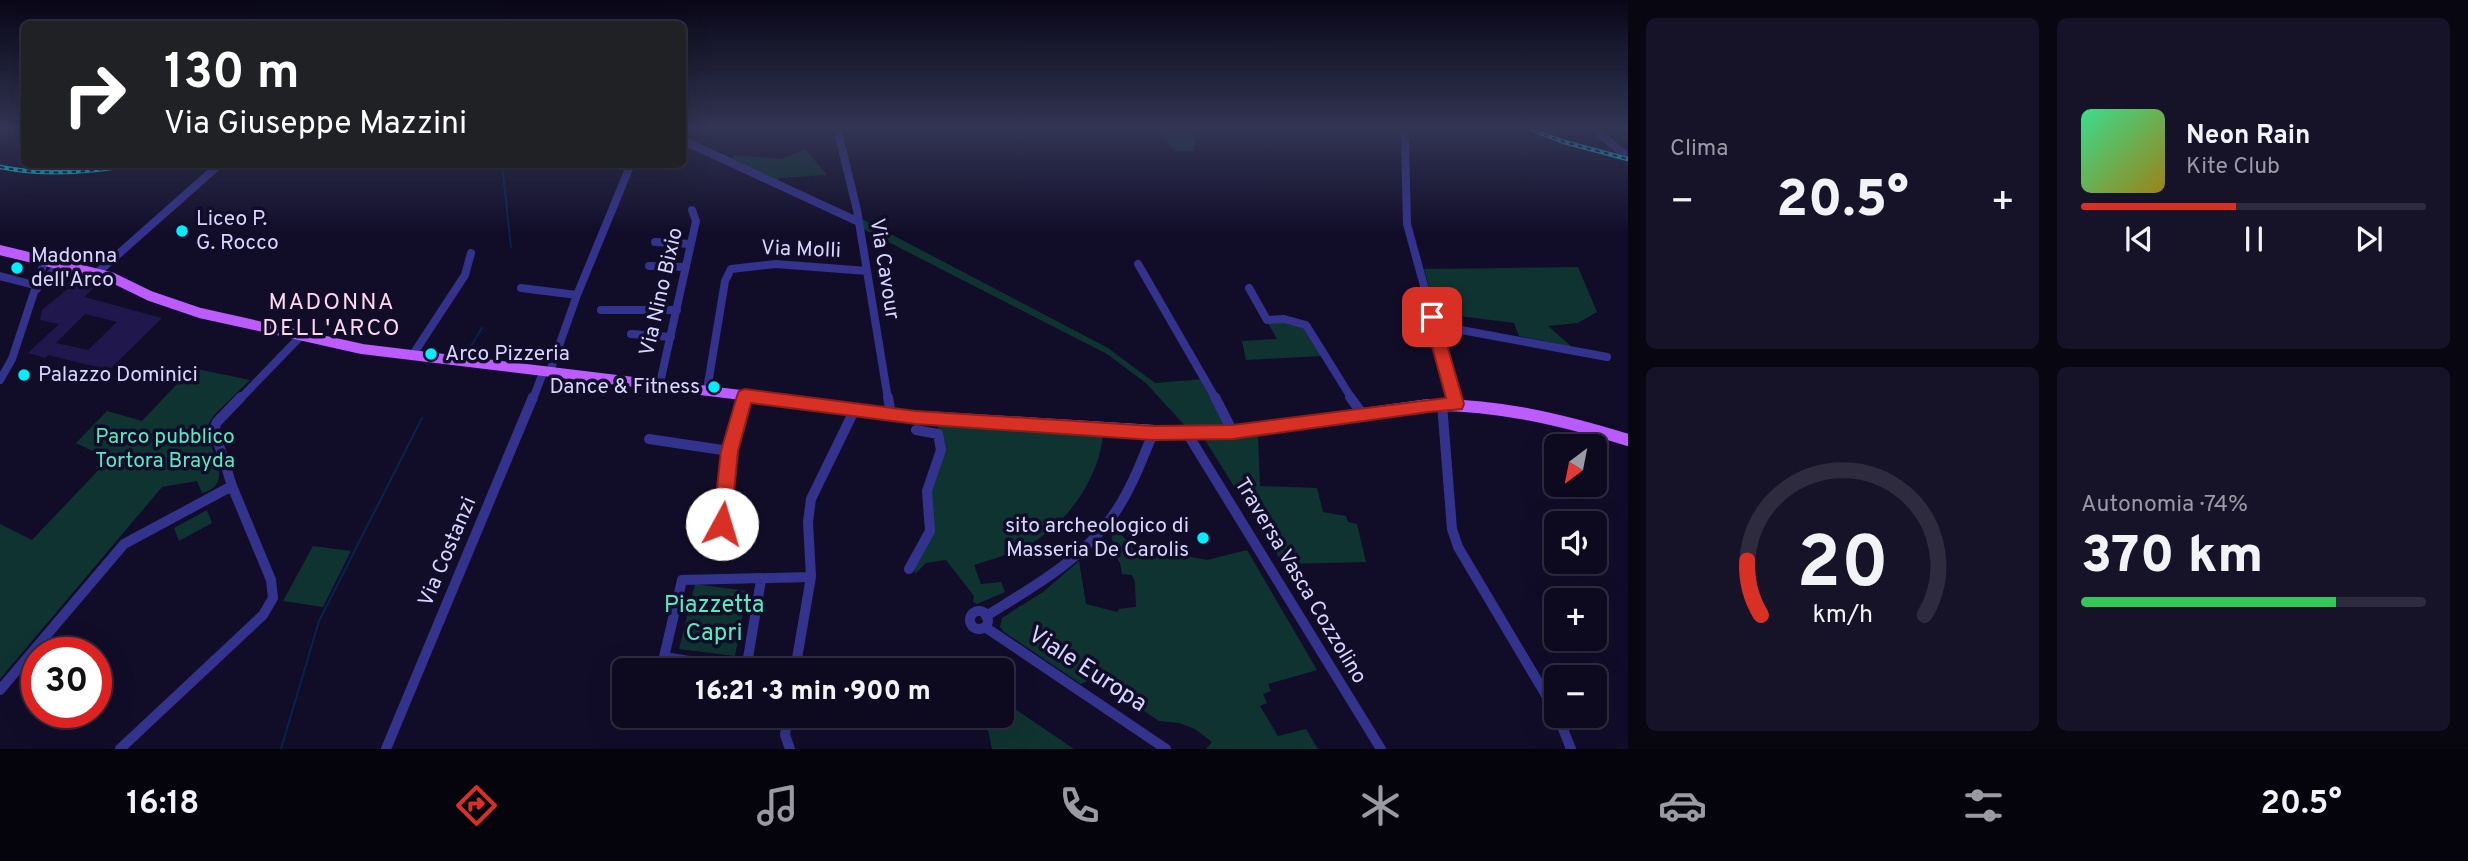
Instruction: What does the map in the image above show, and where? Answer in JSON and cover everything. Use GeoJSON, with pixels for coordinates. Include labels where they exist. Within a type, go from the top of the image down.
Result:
{"type":"FeatureCollection","features":[{"type":"Feature","properties":{"kind":"main road"},"geometry":{"type":"LineString","coordinates":[[0,250],[97,273],[170,304],[300,337],[412,356],[660,383],[853,411],[1153,433],[1187,433],[1233,432],[1456,404],[1578,426],[1628,440]]}},
{"type":"Feature","properties":{"kind":"street"},"geometry":{"type":"LineString","coordinates":[[732,163],[859,222]]}},
{"type":"Feature","properties":{"kind":"street","name":"Via Cavour"},"geometry":{"type":"LineString","coordinates":[[845,163],[859,222],[891,415]]}},
{"type":"Feature","properties":{"kind":"street"},"geometry":{"type":"LineString","coordinates":[[1406,163],[1407,224],[1456,404]]}},
{"type":"Feature","properties":{"kind":"street"},"geometry":{"type":"LineString","coordinates":[[97,273],[215,168]]}},
{"type":"Feature","properties":{"kind":"street","name":"Via Costanzi"},"geometry":{"type":"LineString","coordinates":[[386,749],[547,371],[629,168]]}},
{"type":"Feature","properties":{"kind":"street","name":"Via Nino Bixio"},"geometry":{"type":"LineString","coordinates":[[660,383],[696,221],[692,210]]}},
{"type":"Feature","properties":{"kind":"street"},"geometry":{"type":"LineString","coordinates":[[655,242],[691,244]]}},
{"type":"Feature","properties":{"kind":"street"},"geometry":{"type":"LineString","coordinates":[[412,356],[465,275],[471,254]]}},
{"type":"Feature","properties":{"kind":"street"},"geometry":{"type":"LineString","coordinates":[[0,380],[12,359],[38,287],[44,262]]}},
{"type":"Feature","properties":{"kind":"street"},"geometry":{"type":"LineString","coordinates":[[1138,264],[1171,326],[1205,377],[1233,432]]}},
{"type":"Feature","properties":{"kind":"street"},"geometry":{"type":"LineString","coordinates":[[649,265],[686,267]]}},
{"type":"Feature","properties":{"kind":"street"},"geometry":{"type":"LineString","coordinates":[[38,287],[59,266]]}},
{"type":"Feature","properties":{"kind":"street","name":"Via Molli"},"geometry":{"type":"LineString","coordinates":[[707,390],[725,281],[732,269],[764,266],[867,271]]}},
{"type":"Feature","properties":{"kind":"street"},"geometry":{"type":"LineString","coordinates":[[0,276],[38,287]]}},
{"type":"Feature","properties":{"kind":"street"},"geometry":{"type":"LineString","coordinates":[[521,288],[577,295]]}},
{"type":"Feature","properties":{"kind":"street"},"geometry":{"type":"LineString","coordinates":[[1249,288],[1267,320],[1284,319],[1306,325],[1363,415]]}},
{"type":"Feature","properties":{"kind":"street"},"geometry":{"type":"LineString","coordinates":[[601,310],[677,310]]}},
{"type":"Feature","properties":{"kind":"street"},"geometry":{"type":"LineString","coordinates":[[1434,324],[1607,357]]}},
{"type":"Feature","properties":{"kind":"street"},"geometry":{"type":"LineString","coordinates":[[631,334],[671,337]]}},
{"type":"Feature","properties":{"kind":"street"},"geometry":{"type":"LineString","coordinates":[[120,749],[263,615],[272,598],[271,580],[232,486],[214,434],[217,422],[300,337]]}},
{"type":"Feature","properties":{"kind":"street"},"geometry":{"type":"LineString","coordinates":[[722,524],[729,451],[745,396]]}},
{"type":"Feature","properties":{"kind":"street"},"geometry":{"type":"LineString","coordinates":[[1442,404],[1452,529],[1458,547],[1544,692]]}},
{"type":"Feature","properties":{"kind":"street"},"geometry":{"type":"LineString","coordinates":[[798,658],[811,577],[808,522],[811,499],[853,411]]}},
{"type":"Feature","properties":{"kind":"street"},"geometry":{"type":"LineString","coordinates":[[909,569],[930,531],[927,491],[941,450],[937,434],[916,430]]}},
{"type":"Feature","properties":{"kind":"street","name":"Viale Europa"},"geometry":{"type":"LineString","coordinates":[[1153,433],[1120,505],[1099,533],[1064,565],[986,621],[1166,749]]}},
{"type":"Feature","properties":{"kind":"street","name":"Traversa Vasca Cozzolino"},"geometry":{"type":"LineString","coordinates":[[1187,433],[1381,749]]}},
{"type":"Feature","properties":{"kind":"street"},"geometry":{"type":"LineString","coordinates":[[649,439],[729,451]]}},
{"type":"Feature","properties":{"kind":"street"},"geometry":{"type":"LineString","coordinates":[[0,690],[124,544],[232,486]]}},
{"type":"Feature","properties":{"kind":"street"},"geometry":{"type":"LineString","coordinates":[[761,580],[746,670],[664,657],[682,580],[811,577]]}},
{"type":"Feature","properties":{"kind":"street"},"geometry":{"type":"LineString","coordinates":[[786,728],[785,735],[790,749]]}},
{"type":"Feature","properties":{"kind":"street"},"geometry":{"type":"LineString","coordinates":[[1562,728],[1570,749]]}},
{"type":"Feature","properties":{"kind":"green space"},"geometry":{"type":"Polygon","coordinates":[[[734,163],[817,163],[827,175],[779,178],[778,182],[734,163]]]}},
{"type":"Feature","properties":{"kind":"green space"},"geometry":{"type":"Polygon","coordinates":[[[862,219],[1108,348],[1155,383],[1203,379],[1226,424],[1186,427],[1146,383],[1107,354],[863,229],[862,219]]]}},
{"type":"Feature","properties":{"kind":"green space"},"geometry":{"type":"Polygon","coordinates":[[[1578,267],[1597,312],[1578,323],[1548,326],[1572,347],[1519,336],[1514,323],[1436,313],[1424,269],[1578,267]]]}},
{"type":"Feature","properties":{"kind":"green space"},"geometry":{"type":"Polygon","coordinates":[[[1287,322],[1304,328],[1321,356],[1246,360],[1242,341],[1277,339],[1268,323],[1287,322]]]}},
{"type":"Feature","properties":{"kind":"green space","name":"Parco pubblico Tortora Brayda"},"geometry":{"type":"Polygon","coordinates":[[[192,368],[250,380],[214,415],[202,434],[207,436],[217,461],[217,484],[202,493],[197,481],[162,487],[35,637],[21,637],[21,654],[0,679],[0,524],[32,540],[109,459],[76,443],[107,411],[142,421],[192,368]]]}},
{"type":"Feature","properties":{"kind":"green space"},"geometry":{"type":"Polygon","coordinates":[[[937,425],[1103,434],[1101,450],[1089,480],[1081,495],[1060,521],[1028,545],[974,565],[981,584],[1001,582],[1005,592],[977,604],[973,602],[974,596],[946,560],[926,563],[915,574],[914,568],[932,534],[930,488],[940,433],[937,425]]]}},
{"type":"Feature","properties":{"kind":"green space"},"geometry":{"type":"Polygon","coordinates":[[[1233,436],[1235,439],[1258,436],[1260,486],[1317,488],[1323,512],[1346,516],[1348,522],[1357,524],[1366,562],[1283,564],[1203,437],[1233,436]]]}},
{"type":"Feature","properties":{"kind":"green space"},"geometry":{"type":"Polygon","coordinates":[[[207,510],[212,523],[179,541],[174,528],[207,510]]]}},
{"type":"Feature","properties":{"kind":"green space"},"geometry":{"type":"Polygon","coordinates":[[[1114,526],[1137,553],[1154,555],[1160,551],[1207,560],[1247,550],[1317,670],[1268,684],[1271,691],[1263,694],[1267,703],[1260,706],[1278,736],[1306,729],[1318,749],[1206,749],[1212,742],[1195,729],[1179,723],[1159,721],[1098,680],[1092,679],[1081,684],[1004,632],[1000,627],[1002,618],[1043,592],[1079,561],[1086,604],[1117,612],[1119,609],[1136,607],[1135,582],[1132,575],[1122,574],[1114,553],[1111,529],[1114,526]]]}},
{"type":"Feature","properties":{"kind":"green space"},"geometry":{"type":"Polygon","coordinates":[[[313,546],[351,551],[323,607],[283,601],[313,546]]]}},
{"type":"Feature","properties":{"kind":"green space","name":"Piazzetta Capri"},"geometry":{"type":"Polygon","coordinates":[[[695,584],[747,591],[735,656],[679,649],[695,584]]]}},
{"type":"Feature","properties":{"kind":"green space"},"geometry":{"type":"Polygon","coordinates":[[[1014,708],[1074,749],[992,749],[988,728],[1014,728],[1014,708]]]}},
{"type":"Feature","properties":{"kind":"building"},"geometry":{"type":"Polygon","coordinates":[[[81,278],[100,282],[84,297],[162,318],[109,370],[48,355],[45,358],[28,353],[59,324],[40,320],[42,310],[81,278]],[[85,314],[56,343],[88,350],[117,322],[85,314]]]}},
{"type":"Feature","properties":{"kind":"waterway"},"geometry":{"type":"LineString","coordinates":[[502,168],[511,247]]}},
{"type":"Feature","properties":{"kind":"waterway"},"geometry":{"type":"LineString","coordinates":[[466,354],[482,328]]}},
{"type":"Feature","properties":{"kind":"waterway"},"geometry":{"type":"LineString","coordinates":[[281,749],[319,621],[422,418]]}},
{"type":"Feature","properties":{"kind":"railway"},"geometry":{"type":"LineString","coordinates":[[0,167],[34,172],[111,168]]}},
{"type":"Feature","properties":{"kind":"place","name":"Liceo P. G. Rocco"},"geometry":{"type":"Point","coordinates":[182,231]}},
{"type":"Feature","properties":{"kind":"place","name":"Madonna dell'Arco"},"geometry":{"type":"Point","coordinates":[17,268]}},
{"type":"Feature","properties":{"kind":"place","name":"Arco Pizzeria"},"geometry":{"type":"Point","coordinates":[431,354]}},
{"type":"Feature","properties":{"kind":"place","name":"Palazzo Dominici"},"geometry":{"type":"Point","coordinates":[24,375]}},
{"type":"Feature","properties":{"kind":"place","name":"Dance & Fitness"},"geometry":{"type":"Point","coordinates":[714,387]}},
{"type":"Feature","properties":{"kind":"place","name":"sito archeologico di Masseria De Carolis"},"geometry":{"type":"Point","coordinates":[1203,538]}},
{"type":"Feature","properties":{"kind":"district","name":"MADONNA DELL'ARCO"},"geometry":{"type":"Point","coordinates":[332,316]}},
{"type":"Feature","properties":{"kind":"route"},"geometry":{"type":"LineString","coordinates":[[722,524],[729,451],[745,396],[916,418],[1153,433],[1233,432],[1429,405],[1456,404],[1432,317]]}}]}
